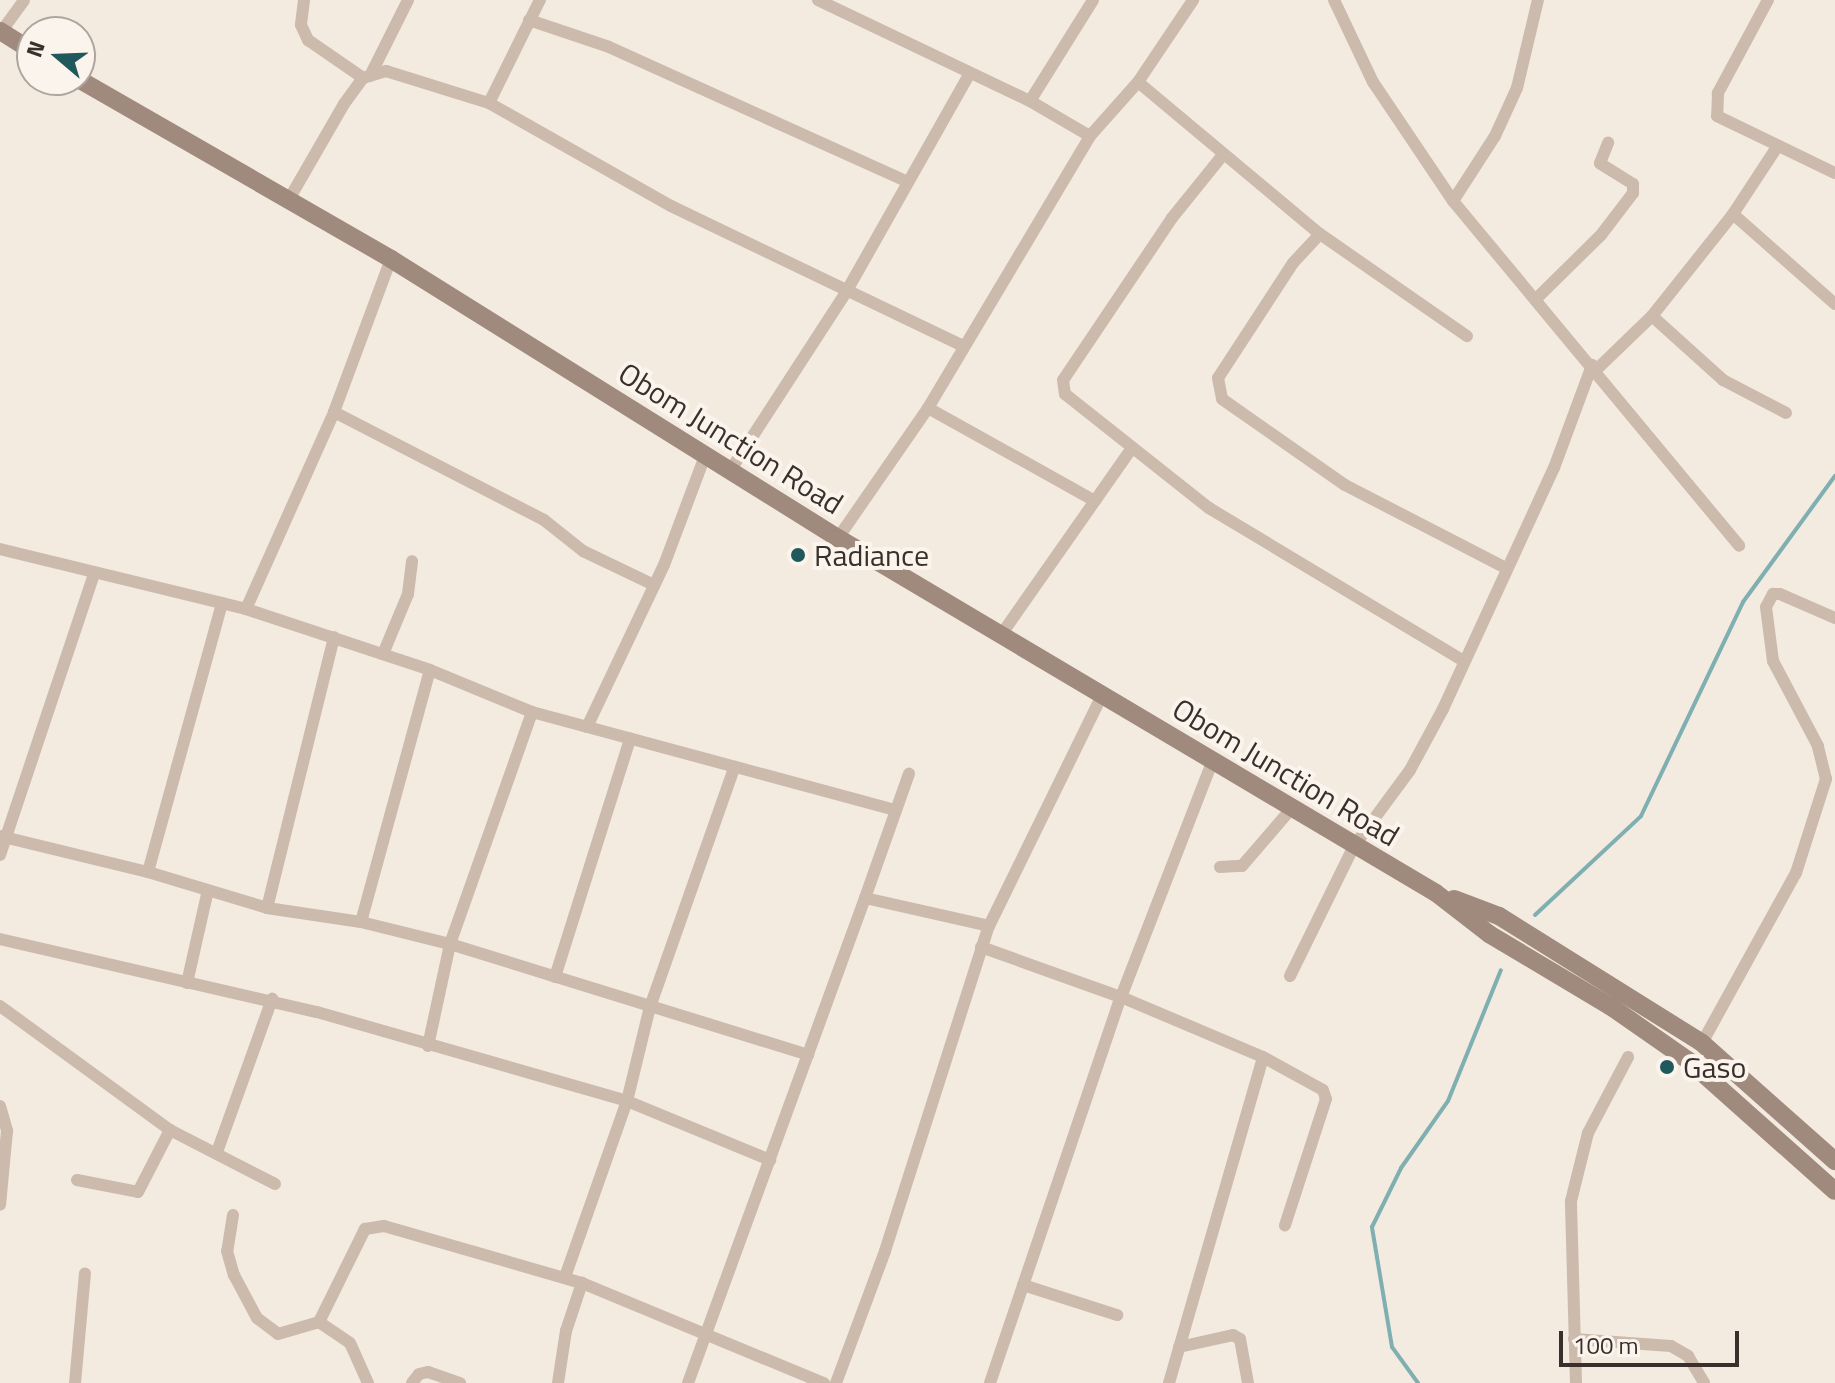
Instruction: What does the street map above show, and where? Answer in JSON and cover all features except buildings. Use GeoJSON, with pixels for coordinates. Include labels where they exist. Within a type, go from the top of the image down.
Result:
{"type":"FeatureCollection","features":[{"type":"Feature","properties":{"kind":"main road","name":"Obom Junction Road"},"geometry":{"type":"LineString","coordinates":[[96,89],[391,259],[838,538],[1436,893],[1489,934],[1610,1006],[1689,1061],[1835,1191]]}},
{"type":"Feature","properties":{"kind":"main road","name":"Obom Junction Road"},"geometry":{"type":"LineString","coordinates":[[1436,893],[1499,916],[1702,1043],[1835,1161]]}},
{"type":"Feature","properties":{"kind":"street"},"geometry":{"type":"LineString","coordinates":[[1,32],[24,0]]}},
{"type":"Feature","properties":{"kind":"street"},"geometry":{"type":"LineString","coordinates":[[304,0],[301,25],[308,40],[366,77],[386,71],[489,103],[671,206],[845,294],[963,346]]}},
{"type":"Feature","properties":{"kind":"street"},"geometry":{"type":"LineString","coordinates":[[288,201],[366,77],[408,0]]}},
{"type":"Feature","properties":{"kind":"street"},"geometry":{"type":"LineString","coordinates":[[489,103],[540,0]]}},
{"type":"Feature","properties":{"kind":"street"},"geometry":{"type":"LineString","coordinates":[[818,0],[969,75],[1030,101],[1090,136]]}},
{"type":"Feature","properties":{"kind":"street"},"geometry":{"type":"LineString","coordinates":[[1030,101],[1093,0]]}},
{"type":"Feature","properties":{"kind":"street"},"geometry":{"type":"LineString","coordinates":[[838,538],[928,408],[1090,136],[1138,82],[1193,0]]}},
{"type":"Feature","properties":{"kind":"street"},"geometry":{"type":"LineString","coordinates":[[1334,0],[1373,82],[1453,201],[1739,546]]}},
{"type":"Feature","properties":{"kind":"street"},"geometry":{"type":"LineString","coordinates":[[1453,201],[1495,136],[1517,88],[1538,0]]}},
{"type":"Feature","properties":{"kind":"street"},"geometry":{"type":"LineString","coordinates":[[1768,0],[1714,105],[1717,116],[1835,173]]}},
{"type":"Feature","properties":{"kind":"street"},"geometry":{"type":"LineString","coordinates":[[529,20],[609,47],[906,181]]}},
{"type":"Feature","properties":{"kind":"street"},"geometry":{"type":"LineString","coordinates":[[730,471],[845,294],[906,181],[969,75]]}},
{"type":"Feature","properties":{"kind":"street"},"geometry":{"type":"LineString","coordinates":[[1138,82],[1222,156],[1320,234],[1467,336]]}},
{"type":"Feature","properties":{"kind":"street"},"geometry":{"type":"LineString","coordinates":[[1536,299],[1601,235],[1633,193],[1633,184],[1600,163],[1608,143]]}},
{"type":"Feature","properties":{"kind":"street"},"geometry":{"type":"LineString","coordinates":[[1290,976],[1354,846],[1410,770],[1464,661],[1504,567],[1554,468],[1594,368],[1652,316],[1733,214],[1777,147]]}},
{"type":"Feature","properties":{"kind":"street"},"geometry":{"type":"LineString","coordinates":[[1222,156],[1172,218],[1063,380],[1065,394],[1209,508],[1464,661]]}},
{"type":"Feature","properties":{"kind":"street"},"geometry":{"type":"LineString","coordinates":[[1733,214],[1835,304]]}},
{"type":"Feature","properties":{"kind":"street"},"geometry":{"type":"LineString","coordinates":[[1320,234],[1293,263],[1218,378],[1222,399],[1345,485],[1504,567]]}},
{"type":"Feature","properties":{"kind":"street"},"geometry":{"type":"LineString","coordinates":[[246,609],[334,412],[391,259]]}},
{"type":"Feature","properties":{"kind":"street"},"geometry":{"type":"LineString","coordinates":[[1652,316],[1723,380],[1749,398],[1786,413]]}},
{"type":"Feature","properties":{"kind":"street"},"geometry":{"type":"LineString","coordinates":[[928,408],[1095,501]]}},
{"type":"Feature","properties":{"kind":"street"},"geometry":{"type":"LineString","coordinates":[[334,412],[544,520],[583,551],[654,585]]}},
{"type":"Feature","properties":{"kind":"street"},"geometry":{"type":"LineString","coordinates":[[1001,635],[1131,449]]}},
{"type":"Feature","properties":{"kind":"street"},"geometry":{"type":"LineString","coordinates":[[587,727],[654,585],[705,456]]}},
{"type":"Feature","properties":{"kind":"street"},"geometry":{"type":"LineString","coordinates":[[0,549],[246,609],[430,670],[532,712],[895,810]]}},
{"type":"Feature","properties":{"kind":"street"},"geometry":{"type":"LineString","coordinates":[[383,654],[408,594],[412,561]]}},
{"type":"Feature","properties":{"kind":"street"},"geometry":{"type":"LineString","coordinates":[[0,855],[3,836],[94,574]]}},
{"type":"Feature","properties":{"kind":"street"},"geometry":{"type":"LineString","coordinates":[[1702,1043],[1796,873],[1826,779],[1818,746],[1773,661],[1766,607],[1773,594],[1780,594],[1835,618]]}},
{"type":"Feature","properties":{"kind":"street"},"geometry":{"type":"LineString","coordinates":[[148,872],[222,603]]}},
{"type":"Feature","properties":{"kind":"street"},"geometry":{"type":"LineString","coordinates":[[267,908],[334,637]]}},
{"type":"Feature","properties":{"kind":"street"},"geometry":{"type":"LineString","coordinates":[[361,922],[430,670]]}},
{"type":"Feature","properties":{"kind":"street"},"geometry":{"type":"LineString","coordinates":[[836,1383],[885,1251],[989,926],[1102,695]]}},
{"type":"Feature","properties":{"kind":"street"},"geometry":{"type":"LineString","coordinates":[[428,1046],[450,944],[532,712]]}},
{"type":"Feature","properties":{"kind":"street"},"geometry":{"type":"LineString","coordinates":[[555,977],[630,739]]}},
{"type":"Feature","properties":{"kind":"street"},"geometry":{"type":"LineString","coordinates":[[990,1383],[1121,997],[1212,762]]}},
{"type":"Feature","properties":{"kind":"street"},"geometry":{"type":"LineString","coordinates":[[565,1277],[627,1101],[650,1007],[734,768]]}},
{"type":"Feature","properties":{"kind":"street"},"geometry":{"type":"LineString","coordinates":[[688,1383],[710,1332],[909,774]]}},
{"type":"Feature","properties":{"kind":"street"},"geometry":{"type":"LineString","coordinates":[[1220,867],[1242,866],[1291,809]]}},
{"type":"Feature","properties":{"kind":"street"},"geometry":{"type":"LineString","coordinates":[[3,836],[148,872],[267,908],[361,922],[450,944],[808,1055]]}},
{"type":"Feature","properties":{"kind":"street"},"geometry":{"type":"LineString","coordinates":[[187,983],[208,890]]}},
{"type":"Feature","properties":{"kind":"street"},"geometry":{"type":"LineString","coordinates":[[865,898],[989,926]]}},
{"type":"Feature","properties":{"kind":"street"},"geometry":{"type":"LineString","coordinates":[[0,939],[187,983],[272,999],[627,1101],[770,1160]]}},
{"type":"Feature","properties":{"kind":"street"},"geometry":{"type":"LineString","coordinates":[[981,947],[1121,997],[1263,1057],[1323,1090],[1326,1099],[1285,1225]]}},
{"type":"Feature","properties":{"kind":"street"},"geometry":{"type":"LineString","coordinates":[[217,1152],[272,999]]}},
{"type":"Feature","properties":{"kind":"street"},"geometry":{"type":"LineString","coordinates":[[0,1006],[170,1130],[275,1184]]}},
{"type":"Feature","properties":{"kind":"street"},"geometry":{"type":"LineString","coordinates":[[1169,1383],[1263,1057]]}},
{"type":"Feature","properties":{"kind":"street"},"geometry":{"type":"LineString","coordinates":[[1576,1383],[1571,1201],[1588,1133],[1628,1057]]}},
{"type":"Feature","properties":{"kind":"street"},"geometry":{"type":"LineString","coordinates":[[0,1106],[7,1131],[0,1205]]}},
{"type":"Feature","properties":{"kind":"street"},"geometry":{"type":"LineString","coordinates":[[77,1180],[138,1192],[170,1130]]}},
{"type":"Feature","properties":{"kind":"street"},"geometry":{"type":"LineString","coordinates":[[233,1215],[227,1251],[257,1318],[278,1334],[319,1322],[365,1229],[384,1226],[582,1283],[710,1332],[824,1383]]}},
{"type":"Feature","properties":{"kind":"street"},"geometry":{"type":"LineString","coordinates":[[75,1383],[85,1273]]}},
{"type":"Feature","properties":{"kind":"street"},"geometry":{"type":"LineString","coordinates":[[558,1383],[566,1331],[582,1283]]}},
{"type":"Feature","properties":{"kind":"street"},"geometry":{"type":"LineString","coordinates":[[1023,1285],[1117,1315]]}},
{"type":"Feature","properties":{"kind":"street"},"geometry":{"type":"LineString","coordinates":[[319,1322],[350,1343],[368,1383]]}},
{"type":"Feature","properties":{"kind":"street"},"geometry":{"type":"LineString","coordinates":[[1179,1347],[1233,1335],[1240,1339],[1248,1383]]}},
{"type":"Feature","properties":{"kind":"street"},"geometry":{"type":"LineString","coordinates":[[1574,1339],[1671,1346],[1688,1356],[1704,1383]]}},
{"type":"Feature","properties":{"kind":"street"},"geometry":{"type":"LineString","coordinates":[[412,1383],[419,1374],[428,1372],[460,1383]]}},
{"type":"Feature","properties":{"kind":"waterway"},"geometry":{"type":"LineString","coordinates":[[1535,915],[1641,816],[1743,602],[1835,476]]}},
{"type":"Feature","properties":{"kind":"waterway"},"geometry":{"type":"LineString","coordinates":[[1418,1383],[1392,1347],[1372,1227],[1401,1168],[1448,1101],[1501,970]]}},
{"type":"Feature","properties":{"kind":"place","name":"Radiance"},"geometry":{"type":"Point","coordinates":[798,555]}},
{"type":"Feature","properties":{"kind":"place","name":"Gaso"},"geometry":{"type":"Point","coordinates":[1667,1067]}}]}
